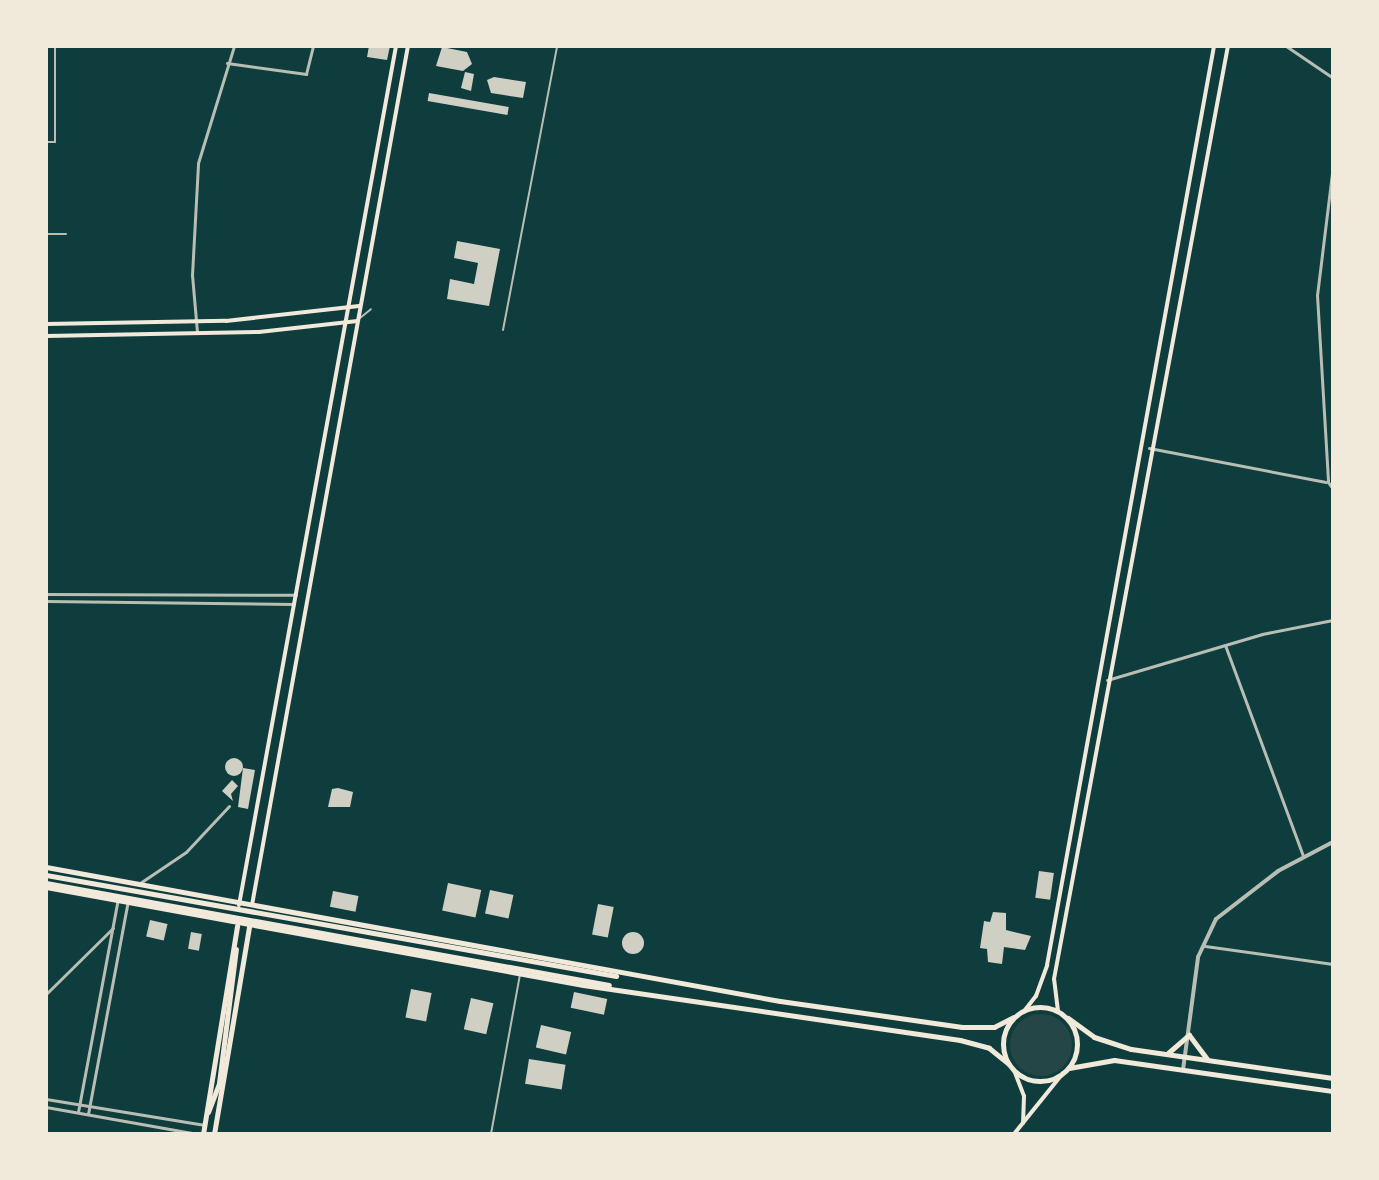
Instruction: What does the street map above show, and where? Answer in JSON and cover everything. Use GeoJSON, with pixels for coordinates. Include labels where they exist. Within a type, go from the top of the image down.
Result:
{"type":"FeatureCollection","features":[{"type":"Feature","properties":{"kind":"main road"},"geometry":{"type":"LineString","coordinates":[[201,1134],[208,1112],[239,905],[343,324],[396,46]]}},
{"type":"Feature","properties":{"kind":"main road"},"geometry":{"type":"LineString","coordinates":[[214,1134],[251,907],[408,46]]}},
{"type":"Feature","properties":{"kind":"main road"},"geometry":{"type":"LineString","coordinates":[[46,867],[633,977],[962,1027],[994,1027],[1025,1010],[1036,996],[1047,965],[1214,46]]}},
{"type":"Feature","properties":{"kind":"main road"},"geometry":{"type":"LineString","coordinates":[[1058,1011],[1054,979],[1072,874],[1149,448],[1228,46]]}},
{"type":"Feature","properties":{"kind":"main road"},"geometry":{"type":"LineString","coordinates":[[46,324],[195,322],[359,306]]}},
{"type":"Feature","properties":{"kind":"main road"},"geometry":{"type":"LineString","coordinates":[[46,336],[197,334],[357,321]]}},
{"type":"Feature","properties":{"kind":"main road"},"geometry":{"type":"LineString","coordinates":[[1138,457],[1147,459]]}},
{"type":"Feature","properties":{"kind":"main road"},"geometry":{"type":"LineString","coordinates":[[1063,873],[1072,874]]}},
{"type":"Feature","properties":{"kind":"main road"},"geometry":{"type":"LineString","coordinates":[[46,875],[601,975],[633,977]]}},
{"type":"Feature","properties":{"kind":"main road"},"geometry":{"type":"LineString","coordinates":[[46,885],[117,903],[248,928],[520,974],[960,1040],[989,1048],[1012,1067],[1038,1081],[1063,1073]]}},
{"type":"Feature","properties":{"kind":"main road"},"geometry":{"type":"LineString","coordinates":[[46,885],[598,982],[634,991]]}},
{"type":"Feature","properties":{"kind":"main road"},"geometry":{"type":"LineString","coordinates":[[208,1112],[219,1083],[236,949],[228,928],[211,913]]}},
{"type":"Feature","properties":{"kind":"main road"},"geometry":{"type":"LineString","coordinates":[[1025,1010],[1058,1011],[1110,1044],[1333,1078]]}},
{"type":"Feature","properties":{"kind":"main road"},"geometry":{"type":"LineString","coordinates":[[1014,1017],[1004,1035],[1024,1096],[1022,1125]]}},
{"type":"Feature","properties":{"kind":"main road"},"geometry":{"type":"LineString","coordinates":[[1068,1018],[1078,1048],[1069,1068]]}},
{"type":"Feature","properties":{"kind":"main road"},"geometry":{"type":"LineString","coordinates":[[1167,1054],[1189,1035],[1207,1059]]}},
{"type":"Feature","properties":{"kind":"main road"},"geometry":{"type":"LineString","coordinates":[[1014,1134],[1063,1073],[1069,1068],[1099,1059],[1333,1091]]}},
{"type":"Feature","properties":{"kind":"street"},"geometry":{"type":"LineString","coordinates":[[197,334],[198,163],[234,46]]}},
{"type":"Feature","properties":{"kind":"street"},"geometry":{"type":"LineString","coordinates":[[227,63],[306,74],[313,46]]}},
{"type":"Feature","properties":{"kind":"street"},"geometry":{"type":"LineString","coordinates":[[1286,46],[1333,78]]}},
{"type":"Feature","properties":{"kind":"street"},"geometry":{"type":"LineString","coordinates":[[1333,165],[1317,295],[1328,482],[1333,489]]}},
{"type":"Feature","properties":{"kind":"street"},"geometry":{"type":"LineString","coordinates":[[1149,448],[1328,482]]}},
{"type":"Feature","properties":{"kind":"street"},"geometry":{"type":"LineString","coordinates":[[46,594],[296,595]]}},
{"type":"Feature","properties":{"kind":"street"},"geometry":{"type":"LineString","coordinates":[[46,601],[294,604]]}},
{"type":"Feature","properties":{"kind":"street"},"geometry":{"type":"LineString","coordinates":[[1107,680],[1225,645],[1333,620]]}},
{"type":"Feature","properties":{"kind":"street"},"geometry":{"type":"LineString","coordinates":[[1225,645],[1303,856]]}},
{"type":"Feature","properties":{"kind":"street"},"geometry":{"type":"LineString","coordinates":[[137,885],[186,852],[229,806]]}},
{"type":"Feature","properties":{"kind":"street"},"geometry":{"type":"LineString","coordinates":[[1183,1070],[1202,945],[1230,906],[1303,856],[1333,842]]}},
{"type":"Feature","properties":{"kind":"street"},"geometry":{"type":"LineString","coordinates":[[78,1112],[117,903]]}},
{"type":"Feature","properties":{"kind":"street"},"geometry":{"type":"LineString","coordinates":[[88,1114],[127,905]]}},
{"type":"Feature","properties":{"kind":"street"},"geometry":{"type":"LineString","coordinates":[[46,994],[113,928]]}},
{"type":"Feature","properties":{"kind":"street"},"geometry":{"type":"LineString","coordinates":[[1202,945],[1333,964]]}},
{"type":"Feature","properties":{"kind":"street"},"geometry":{"type":"LineString","coordinates":[[109,947],[118,949]]}},
{"type":"Feature","properties":{"kind":"street"},"geometry":{"type":"LineString","coordinates":[[46,1099],[205,1125]]}},
{"type":"Feature","properties":{"kind":"street"},"geometry":{"type":"LineString","coordinates":[[46,1107],[201,1134]]}},
{"type":"Feature","properties":{"kind":"lane"},"geometry":{"type":"LineString","coordinates":[[46,142],[55,142],[55,46]]}},
{"type":"Feature","properties":{"kind":"lane"},"geometry":{"type":"LineString","coordinates":[[503,330],[557,46]]}},
{"type":"Feature","properties":{"kind":"lane"},"geometry":{"type":"LineString","coordinates":[[46,234],[66,234]]}},
{"type":"Feature","properties":{"kind":"lane"},"geometry":{"type":"LineString","coordinates":[[357,321],[371,309],[359,306]]}},
{"type":"Feature","properties":{"kind":"lane"},"geometry":{"type":"LineString","coordinates":[[491,1134],[520,974]]}},
{"type":"Feature","properties":{"kind":"shaded area"},"geometry":{"type":"Polygon","coordinates":[[[1041,1014],[1063,1023],[1072,1045],[1063,1067],[1041,1076],[1019,1067],[1010,1045],[1019,1023],[1041,1014]]]}},
{"type":"Feature","properties":{"kind":"building"},"geometry":{"type":"Polygon","coordinates":[[[369,46],[390,46],[387,60],[367,57],[369,46]]]}},
{"type":"Feature","properties":{"kind":"building"},"geometry":{"type":"Polygon","coordinates":[[[442,47],[467,52],[472,64],[463,71],[436,66],[442,47]]]}},
{"type":"Feature","properties":{"kind":"building"},"geometry":{"type":"Polygon","coordinates":[[[465,72],[474,74],[471,91],[461,88],[465,72]]]}},
{"type":"Feature","properties":{"kind":"building"},"geometry":{"type":"Polygon","coordinates":[[[494,77],[526,82],[523,98],[491,93],[487,80],[494,77]]]}},
{"type":"Feature","properties":{"kind":"building"},"geometry":{"type":"Polygon","coordinates":[[[429,93],[509,107],[507,115],[428,101],[429,93]]]}},
{"type":"Feature","properties":{"kind":"building"},"geometry":{"type":"Polygon","coordinates":[[[457,241],[500,249],[489,306],[447,299],[450,279],[474,284],[478,263],[454,258],[457,241]]]}},
{"type":"Feature","properties":{"kind":"building"},"geometry":{"type":"Polygon","coordinates":[[[234,758],[243,767],[234,776],[225,767],[234,758]]]}},
{"type":"Feature","properties":{"kind":"building"},"geometry":{"type":"Polygon","coordinates":[[[243,768],[255,770],[248,809],[238,807],[243,768]]]}},
{"type":"Feature","properties":{"kind":"building"},"geometry":{"type":"Polygon","coordinates":[[[232,780],[238,786],[231,794],[233,801],[222,791],[232,780]]]}},
{"type":"Feature","properties":{"kind":"building"},"geometry":{"type":"Polygon","coordinates":[[[332,789],[353,792],[350,807],[328,807],[332,789]]]}},
{"type":"Feature","properties":{"kind":"building"},"geometry":{"type":"Polygon","coordinates":[[[1039,871],[1054,873],[1050,900],[1035,898],[1039,871]]]}},
{"type":"Feature","properties":{"kind":"building"},"geometry":{"type":"Polygon","coordinates":[[[448,883],[481,890],[475,917],[442,910],[448,883]]]}},
{"type":"Feature","properties":{"kind":"building"},"geometry":{"type":"Polygon","coordinates":[[[490,890],[513,895],[508,918],[485,913],[490,890]]]}},
{"type":"Feature","properties":{"kind":"building"},"geometry":{"type":"Polygon","coordinates":[[[333,891],[359,896],[355,912],[330,907],[333,891]]]}},
{"type":"Feature","properties":{"kind":"building"},"geometry":{"type":"Polygon","coordinates":[[[598,904],[614,907],[608,937],[592,934],[598,904]]]}},
{"type":"Feature","properties":{"kind":"building"},"geometry":{"type":"Polygon","coordinates":[[[993,912],[1006,913],[1006,930],[1031,936],[1025,950],[1004,947],[1002,964],[988,962],[987,949],[980,948],[984,921],[990,922],[993,912]]]}},
{"type":"Feature","properties":{"kind":"building"},"geometry":{"type":"Polygon","coordinates":[[[150,920],[168,924],[164,941],[146,937],[150,920]]]}},
{"type":"Feature","properties":{"kind":"building"},"geometry":{"type":"Polygon","coordinates":[[[191,932],[202,934],[199,951],[188,949],[191,932]]]}},
{"type":"Feature","properties":{"kind":"building"},"geometry":{"type":"Polygon","coordinates":[[[633,932],[641,935],[644,943],[641,951],[633,954],[625,951],[622,943],[625,935],[633,932]]]}},
{"type":"Feature","properties":{"kind":"building"},"geometry":{"type":"Polygon","coordinates":[[[411,989],[432,993],[426,1021],[405,1017],[411,989]]]}},
{"type":"Feature","properties":{"kind":"building"},"geometry":{"type":"Polygon","coordinates":[[[574,992],[607,999],[604,1015],[571,1008],[574,992]]]}},
{"type":"Feature","properties":{"kind":"building"},"geometry":{"type":"Polygon","coordinates":[[[471,998],[493,1003],[486,1034],[464,1029],[471,998]]]}},
{"type":"Feature","properties":{"kind":"building"},"geometry":{"type":"Polygon","coordinates":[[[541,1025],[571,1032],[566,1054],[536,1047],[541,1025]]]}},
{"type":"Feature","properties":{"kind":"building"},"geometry":{"type":"Polygon","coordinates":[[[529,1059],[566,1065],[562,1089],[525,1084],[529,1059]]]}}]}
